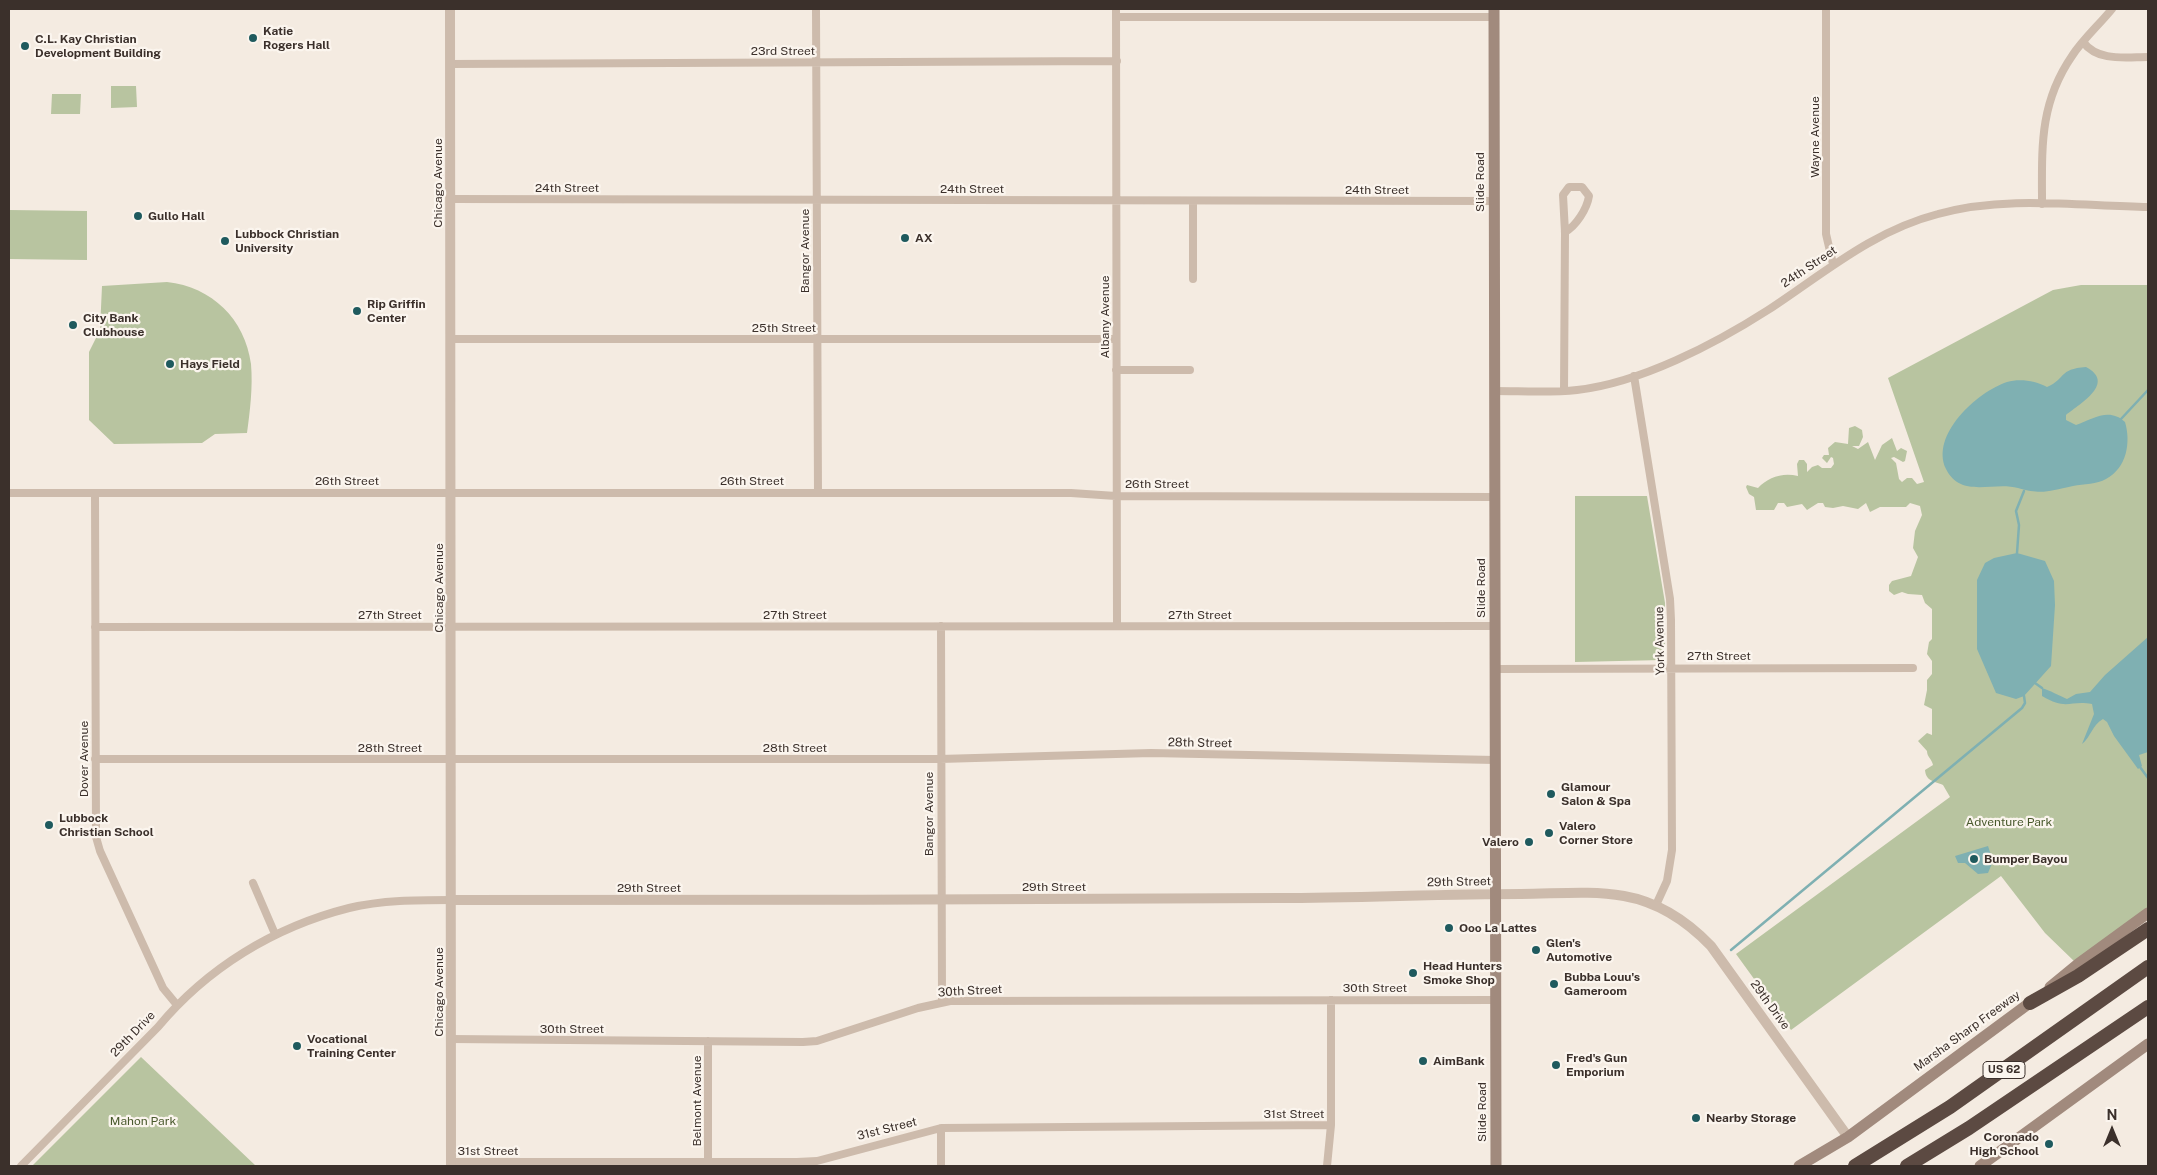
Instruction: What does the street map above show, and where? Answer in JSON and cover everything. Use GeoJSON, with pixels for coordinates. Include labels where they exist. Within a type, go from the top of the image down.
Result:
{"type":"FeatureCollection","features":[{"type":"Feature","properties":{"kind":"highway"},"geometry":{"type":"LineString","coordinates":[[2030,1003],[2078,976],[2148,929]]}},
{"type":"Feature","properties":{"kind":"highway","name":"US 62"},"geometry":{"type":"LineString","coordinates":[[1855,1166],[1950,1107],[2148,967]]}},
{"type":"Feature","properties":{"kind":"highway","name":"US 62"},"geometry":{"type":"LineString","coordinates":[[1907,1166],[1969,1128],[2148,1006]]}},
{"type":"Feature","properties":{"kind":"highway"},"geometry":{"type":"LineString","coordinates":[[1920,1166],[1969,1128]]}},
{"type":"Feature","properties":{"kind":"main road","name":"Slide Road"},"geometry":{"type":"LineString","coordinates":[[1494,13],[1496,1166]]}},
{"type":"Feature","properties":{"kind":"main road","name":"Marsha Sharp Freeway"},"geometry":{"type":"LineString","coordinates":[[1799,1166],[1848,1137],[2030,1003],[2078,964],[2148,913]]}},
{"type":"Feature","properties":{"kind":"main road"},"geometry":{"type":"LineString","coordinates":[[1980,1166],[2148,1044]]}},
{"type":"Feature","properties":{"kind":"street","name":"Chicago Avenue"},"geometry":{"type":"LineString","coordinates":[[450,9],[451,1164]]}},
{"type":"Feature","properties":{"kind":"street","name":"Bangor Avenue"},"geometry":{"type":"LineString","coordinates":[[816,9],[818,493]]}},
{"type":"Feature","properties":{"kind":"street","name":"Wayne Avenue"},"geometry":{"type":"LineString","coordinates":[[1826,9],[1826,234],[1833,264]]}},
{"type":"Feature","properties":{"kind":"street"},"geometry":{"type":"LineString","coordinates":[[2042,204],[2044,130],[2050,96],[2072,55],[2112,9]]}},
{"type":"Feature","properties":{"kind":"street"},"geometry":{"type":"LineString","coordinates":[[1116,13],[1494,13]]}},
{"type":"Feature","properties":{"kind":"street","name":"Albany Avenue"},"geometry":{"type":"LineString","coordinates":[[1116,13],[1117,626]]}},
{"type":"Feature","properties":{"kind":"street"},"geometry":{"type":"LineString","coordinates":[[2083,42],[2090,51],[2098,55],[2148,57]]}},
{"type":"Feature","properties":{"kind":"street","name":"23rd Street"},"geometry":{"type":"LineString","coordinates":[[450,64],[1117,61]]}},
{"type":"Feature","properties":{"kind":"street"},"geometry":{"type":"LineString","coordinates":[[1564,391],[1565,232],[1563,221],[1565,190],[1572,186],[1582,187],[1589,196],[1587,205],[1572,228],[1565,232]]}},
{"type":"Feature","properties":{"kind":"street","name":"24th Street"},"geometry":{"type":"LineString","coordinates":[[451,200],[1494,201]]}},
{"type":"Feature","properties":{"kind":"street"},"geometry":{"type":"LineString","coordinates":[[1193,201],[1193,279]]}},
{"type":"Feature","properties":{"kind":"street","name":"24th Street"},"geometry":{"type":"LineString","coordinates":[[1494,391],[1564,391],[1597,387],[1634,376],[1695,351],[1727,334],[1767,310],[1833,264],[1882,235],[1937,214],[1970,207],[2042,204],[2148,207]]}},
{"type":"Feature","properties":{"kind":"street","name":"25th Street"},"geometry":{"type":"LineString","coordinates":[[451,339],[1116,339]]}},
{"type":"Feature","properties":{"kind":"street"},"geometry":{"type":"LineString","coordinates":[[1116,370],[1190,370]]}},
{"type":"Feature","properties":{"kind":"street","name":"York Avenue"},"geometry":{"type":"LineString","coordinates":[[1634,376],[1670,599],[1672,850],[1667,881],[1656,905]]}},
{"type":"Feature","properties":{"kind":"street","name":"26th Street"},"geometry":{"type":"LineString","coordinates":[[9,493],[1071,493],[1116,496],[1494,496]]}},
{"type":"Feature","properties":{"kind":"street","name":"Dover Avenue"},"geometry":{"type":"LineString","coordinates":[[95,493],[95,759],[98,847],[164,988],[177,1005]]}},
{"type":"Feature","properties":{"kind":"street","name":"Bangor Avenue"},"geometry":{"type":"LineString","coordinates":[[941,626],[940,900],[942,1001]]}},
{"type":"Feature","properties":{"kind":"street","name":"27th Street"},"geometry":{"type":"LineString","coordinates":[[95,627],[1495,626]]}},
{"type":"Feature","properties":{"kind":"street","name":"27th Street"},"geometry":{"type":"LineString","coordinates":[[1495,669],[1913,668]]}},
{"type":"Feature","properties":{"kind":"street","name":"28th Street"},"geometry":{"type":"LineString","coordinates":[[95,759],[940,759],[1152,753],[1495,760]]}},
{"type":"Feature","properties":{"kind":"street"},"geometry":{"type":"LineString","coordinates":[[252,883],[276,934]]}},
{"type":"Feature","properties":{"kind":"street","name":"29th Street"},"geometry":{"type":"LineString","coordinates":[[451,900],[1356,898],[1599,893],[1627,896],[1656,905]]}},
{"type":"Feature","properties":{"kind":"street","name":"29th Drive"},"geometry":{"type":"LineString","coordinates":[[21,1166],[158,1028],[177,1005],[207,978],[235,958],[276,934],[307,921],[350,908],[413,900],[451,900]]}},
{"type":"Feature","properties":{"kind":"street","name":"29th Drive"},"geometry":{"type":"LineString","coordinates":[[1656,905],[1688,925],[1711,946],[1848,1137]]}},
{"type":"Feature","properties":{"kind":"street"},"geometry":{"type":"LineString","coordinates":[[1327,1166],[1331,1125],[1331,1000]]}},
{"type":"Feature","properties":{"kind":"street","name":"30th Street"},"geometry":{"type":"LineString","coordinates":[[451,1039],[817,1041],[942,1001],[1496,1000]]}},
{"type":"Feature","properties":{"kind":"street","name":"Belmont Avenue"},"geometry":{"type":"LineString","coordinates":[[708,1041],[708,1162]]}},
{"type":"Feature","properties":{"kind":"street","name":"31st Street"},"geometry":{"type":"LineString","coordinates":[[451,1164],[817,1161],[941,1128],[1331,1125]]}},
{"type":"Feature","properties":{"kind":"street"},"geometry":{"type":"LineString","coordinates":[[941,1128],[942,1166]]}},
{"type":"Feature","properties":{"kind":"green space"},"geometry":{"type":"Polygon","coordinates":[[[111,86],[136,86],[137,107],[111,108],[111,86]]]}},
{"type":"Feature","properties":{"kind":"green space"},"geometry":{"type":"Polygon","coordinates":[[[52,94],[81,94],[80,114],[51,114],[52,94]]]}},
{"type":"Feature","properties":{"kind":"green space"},"geometry":{"type":"Polygon","coordinates":[[[9,210],[87,211],[87,260],[9,259],[9,210]]]}},
{"type":"Feature","properties":{"kind":"green space","name":"Hays Field"},"geometry":{"type":"Polygon","coordinates":[[[167,282],[183,285],[212,298],[224,308],[242,333],[248,348],[252,373],[247,433],[215,434],[202,443],[114,444],[89,420],[89,352],[100,330],[102,286],[167,282]]]}},
{"type":"Feature","properties":{"kind":"green space","name":"Adventure Park"},"geometry":{"type":"Polygon","coordinates":[[[2081,285],[2148,285],[2148,908],[2075,962],[2045,933],[2001,876],[1791,1030],[1736,954],[1950,797],[1943,785],[1927,777],[1925,770],[1933,765],[1932,761],[1927,751],[1918,741],[1927,733],[1932,735],[1932,709],[1924,705],[1927,680],[1932,674],[1932,661],[1927,654],[1929,642],[1932,639],[1932,609],[1925,603],[1922,595],[1902,592],[1894,595],[1889,591],[1889,585],[1892,581],[1911,576],[1918,557],[1913,548],[1915,531],[1922,515],[1920,506],[1910,503],[1906,507],[1880,507],[1870,512],[1866,503],[1858,509],[1843,506],[1825,507],[1823,503],[1818,503],[1807,510],[1802,504],[1787,507],[1784,503],[1778,503],[1774,510],[1756,510],[1754,497],[1749,494],[1746,487],[1747,485],[1758,488],[1771,478],[1781,475],[1798,476],[1797,464],[1799,460],[1804,460],[1807,464],[1807,472],[1812,467],[1818,465],[1822,468],[1831,468],[1834,464],[1833,458],[1831,457],[1827,463],[1822,458],[1824,455],[1829,455],[1828,448],[1835,442],[1848,444],[1849,428],[1855,426],[1862,430],[1863,437],[1859,446],[1852,446],[1858,449],[1868,442],[1875,460],[1882,445],[1892,438],[1897,451],[1901,448],[1907,451],[1905,461],[1903,462],[1894,457],[1891,458],[1896,463],[1899,479],[1902,482],[1907,478],[1912,478],[1917,484],[1924,482],[1888,378],[2053,290],[2081,285]]]}},
{"type":"Feature","properties":{"kind":"green space"},"geometry":{"type":"Polygon","coordinates":[[[1575,496],[1647,496],[1665,603],[1665,656],[1663,660],[1575,662],[1575,496]]]}},
{"type":"Feature","properties":{"kind":"green space","name":"Mahon Park"},"geometry":{"type":"Polygon","coordinates":[[[141,1057],[256,1166],[32,1166],[141,1057]]]}},
{"type":"Feature","properties":{"kind":"water"},"geometry":{"type":"Polygon","coordinates":[[[2086,367],[2094,373],[2098,380],[2097,386],[2087,399],[2066,415],[2066,420],[2076,425],[2095,417],[2113,415],[2125,422],[2128,438],[2126,454],[2119,468],[2113,474],[2099,482],[2040,492],[2008,486],[1969,486],[1960,484],[1952,478],[1946,469],[1943,456],[1945,442],[1950,429],[1970,405],[1995,387],[2007,382],[2017,380],[2028,381],[2047,387],[2066,372],[2086,367]]]}},
{"type":"Feature","properties":{"kind":"water"},"geometry":{"type":"Polygon","coordinates":[[[2017,553],[2045,561],[2054,581],[2055,605],[2051,666],[2024,696],[2016,699],[1996,693],[1977,649],[1977,580],[1985,563],[1994,558],[2017,553]]]}},
{"type":"Feature","properties":{"kind":"water"},"geometry":{"type":"Polygon","coordinates":[[[2148,637],[2148,752],[2139,755],[2142,766],[2138,769],[2114,736],[2107,722],[2103,719],[2096,724],[2082,744],[2094,714],[2092,704],[2057,703],[2042,696],[2042,688],[2067,699],[2076,694],[2090,692],[2105,675],[2148,637]]]}},
{"type":"Feature","properties":{"kind":"water","name":"Bumper Bayou"},"geometry":{"type":"Polygon","coordinates":[[[1988,846],[1993,861],[1988,873],[1978,874],[1965,863],[1958,863],[1955,856],[1988,846]]]}},
{"type":"Feature","properties":{"kind":"waterway"},"geometry":{"type":"LineString","coordinates":[[2121,419],[2148,390]]}},
{"type":"Feature","properties":{"kind":"waterway"},"geometry":{"type":"LineString","coordinates":[[2017,553],[2019,525],[2016,511],[2024,491]]}},
{"type":"Feature","properties":{"kind":"waterway"},"geometry":{"type":"LineString","coordinates":[[2035,683],[2042,688]]}},
{"type":"Feature","properties":{"kind":"waterway"},"geometry":{"type":"LineString","coordinates":[[1731,950],[2022,708],[2025,703],[2024,696]]}},
{"type":"Feature","properties":{"kind":"waterway"},"geometry":{"type":"LineString","coordinates":[[2140,767],[2148,778]]}},
{"type":"Feature","properties":{"kind":"place","name":"Katie Rogers Hall"},"geometry":{"type":"Point","coordinates":[253,38]}},
{"type":"Feature","properties":{"kind":"place","name":"C.L. Kay Christian Development Building"},"geometry":{"type":"Point","coordinates":[25,46]}},
{"type":"Feature","properties":{"kind":"place","name":"Gullo Hall"},"geometry":{"type":"Point","coordinates":[138,216]}},
{"type":"Feature","properties":{"kind":"place","name":"AX"},"geometry":{"type":"Point","coordinates":[905,238]}},
{"type":"Feature","properties":{"kind":"place","name":"Lubbock Christian University"},"geometry":{"type":"Point","coordinates":[225,241]}},
{"type":"Feature","properties":{"kind":"place","name":"Rip Griffin Center"},"geometry":{"type":"Point","coordinates":[357,311]}},
{"type":"Feature","properties":{"kind":"place","name":"City Bank Clubhouse"},"geometry":{"type":"Point","coordinates":[73,325]}},
{"type":"Feature","properties":{"kind":"place","name":"Hays Field"},"geometry":{"type":"Point","coordinates":[170,364]}},
{"type":"Feature","properties":{"kind":"place","name":"Glamour Salon & Spa"},"geometry":{"type":"Point","coordinates":[1551,794]}},
{"type":"Feature","properties":{"kind":"place","name":"Lubbock Christian School"},"geometry":{"type":"Point","coordinates":[49,825]}},
{"type":"Feature","properties":{"kind":"place","name":"Valero Corner Store"},"geometry":{"type":"Point","coordinates":[1549,833]}},
{"type":"Feature","properties":{"kind":"place","name":"Valero"},"geometry":{"type":"Point","coordinates":[1529,842]}},
{"type":"Feature","properties":{"kind":"place","name":"Bumper Bayou"},"geometry":{"type":"Point","coordinates":[1974,859]}},
{"type":"Feature","properties":{"kind":"place","name":"Ooo La Lattes"},"geometry":{"type":"Point","coordinates":[1449,928]}},
{"type":"Feature","properties":{"kind":"place","name":"Glen's Automotive"},"geometry":{"type":"Point","coordinates":[1536,950]}},
{"type":"Feature","properties":{"kind":"place","name":"Head Hunters Smoke Shop"},"geometry":{"type":"Point","coordinates":[1413,973]}},
{"type":"Feature","properties":{"kind":"place","name":"Bubba Louu's Gameroom"},"geometry":{"type":"Point","coordinates":[1554,984]}},
{"type":"Feature","properties":{"kind":"place","name":"Vocational Training Center"},"geometry":{"type":"Point","coordinates":[297,1046]}},
{"type":"Feature","properties":{"kind":"place","name":"AimBank"},"geometry":{"type":"Point","coordinates":[1423,1061]}},
{"type":"Feature","properties":{"kind":"place","name":"Fred's Gun Emporium"},"geometry":{"type":"Point","coordinates":[1556,1065]}},
{"type":"Feature","properties":{"kind":"place","name":"Nearby Storage"},"geometry":{"type":"Point","coordinates":[1696,1118]}},
{"type":"Feature","properties":{"kind":"place","name":"Coronado High School"},"geometry":{"type":"Point","coordinates":[2049,1144]}}]}
